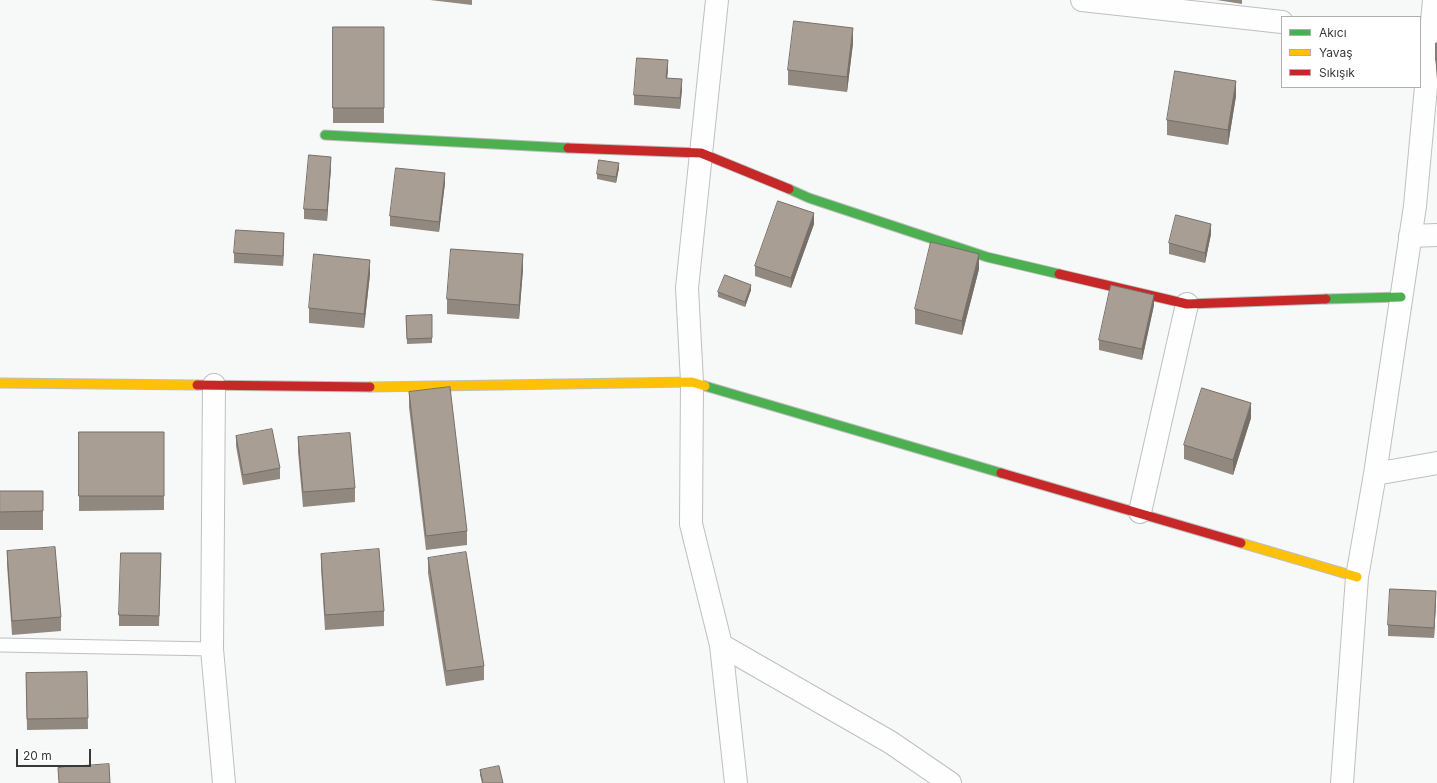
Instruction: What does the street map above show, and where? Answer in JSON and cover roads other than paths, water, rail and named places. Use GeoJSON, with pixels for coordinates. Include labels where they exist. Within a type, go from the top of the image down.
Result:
{"type":"FeatureCollection","features":[{"type":"Feature","properties":{"kind":"street"},"geometry":{"type":"LineString","coordinates":[[717,0],[687,288],[692,382],[691,524],[721,645],[736,783]]}},
{"type":"Feature","properties":{"kind":"street"},"geometry":{"type":"LineString","coordinates":[[1082,0],[1281,22]]}},
{"type":"Feature","properties":{"kind":"street"},"geometry":{"type":"LineString","coordinates":[[1342,783],[1357,577],[1375,474],[1415,206],[1429,30],[1434,0]]}},
{"type":"Feature","properties":{"kind":"street"},"geometry":{"type":"LineString","coordinates":[[325,135],[533,147],[701,153],[809,198],[988,257],[1187,304],[1401,297]]}},
{"type":"Feature","properties":{"kind":"street"},"geometry":{"type":"LineString","coordinates":[[1410,236],[1437,234]]}},
{"type":"Feature","properties":{"kind":"street"},"geometry":{"type":"LineString","coordinates":[[1140,512],[1187,304]]}},
{"type":"Feature","properties":{"kind":"street"},"geometry":{"type":"LineString","coordinates":[[0,383],[24,382],[368,387],[692,382],[1140,512],[1357,577]]}},
{"type":"Feature","properties":{"kind":"street"},"geometry":{"type":"LineString","coordinates":[[214,385],[212,649],[224,783]]}},
{"type":"Feature","properties":{"kind":"street"},"geometry":{"type":"LineString","coordinates":[[1375,474],[1437,464]]}},
{"type":"Feature","properties":{"kind":"street"},"geometry":{"type":"LineString","coordinates":[[721,645],[890,742],[950,783]]}},
{"type":"Feature","properties":{"kind":"lane"},"geometry":{"type":"LineString","coordinates":[[0,645],[212,649]]}}]}
